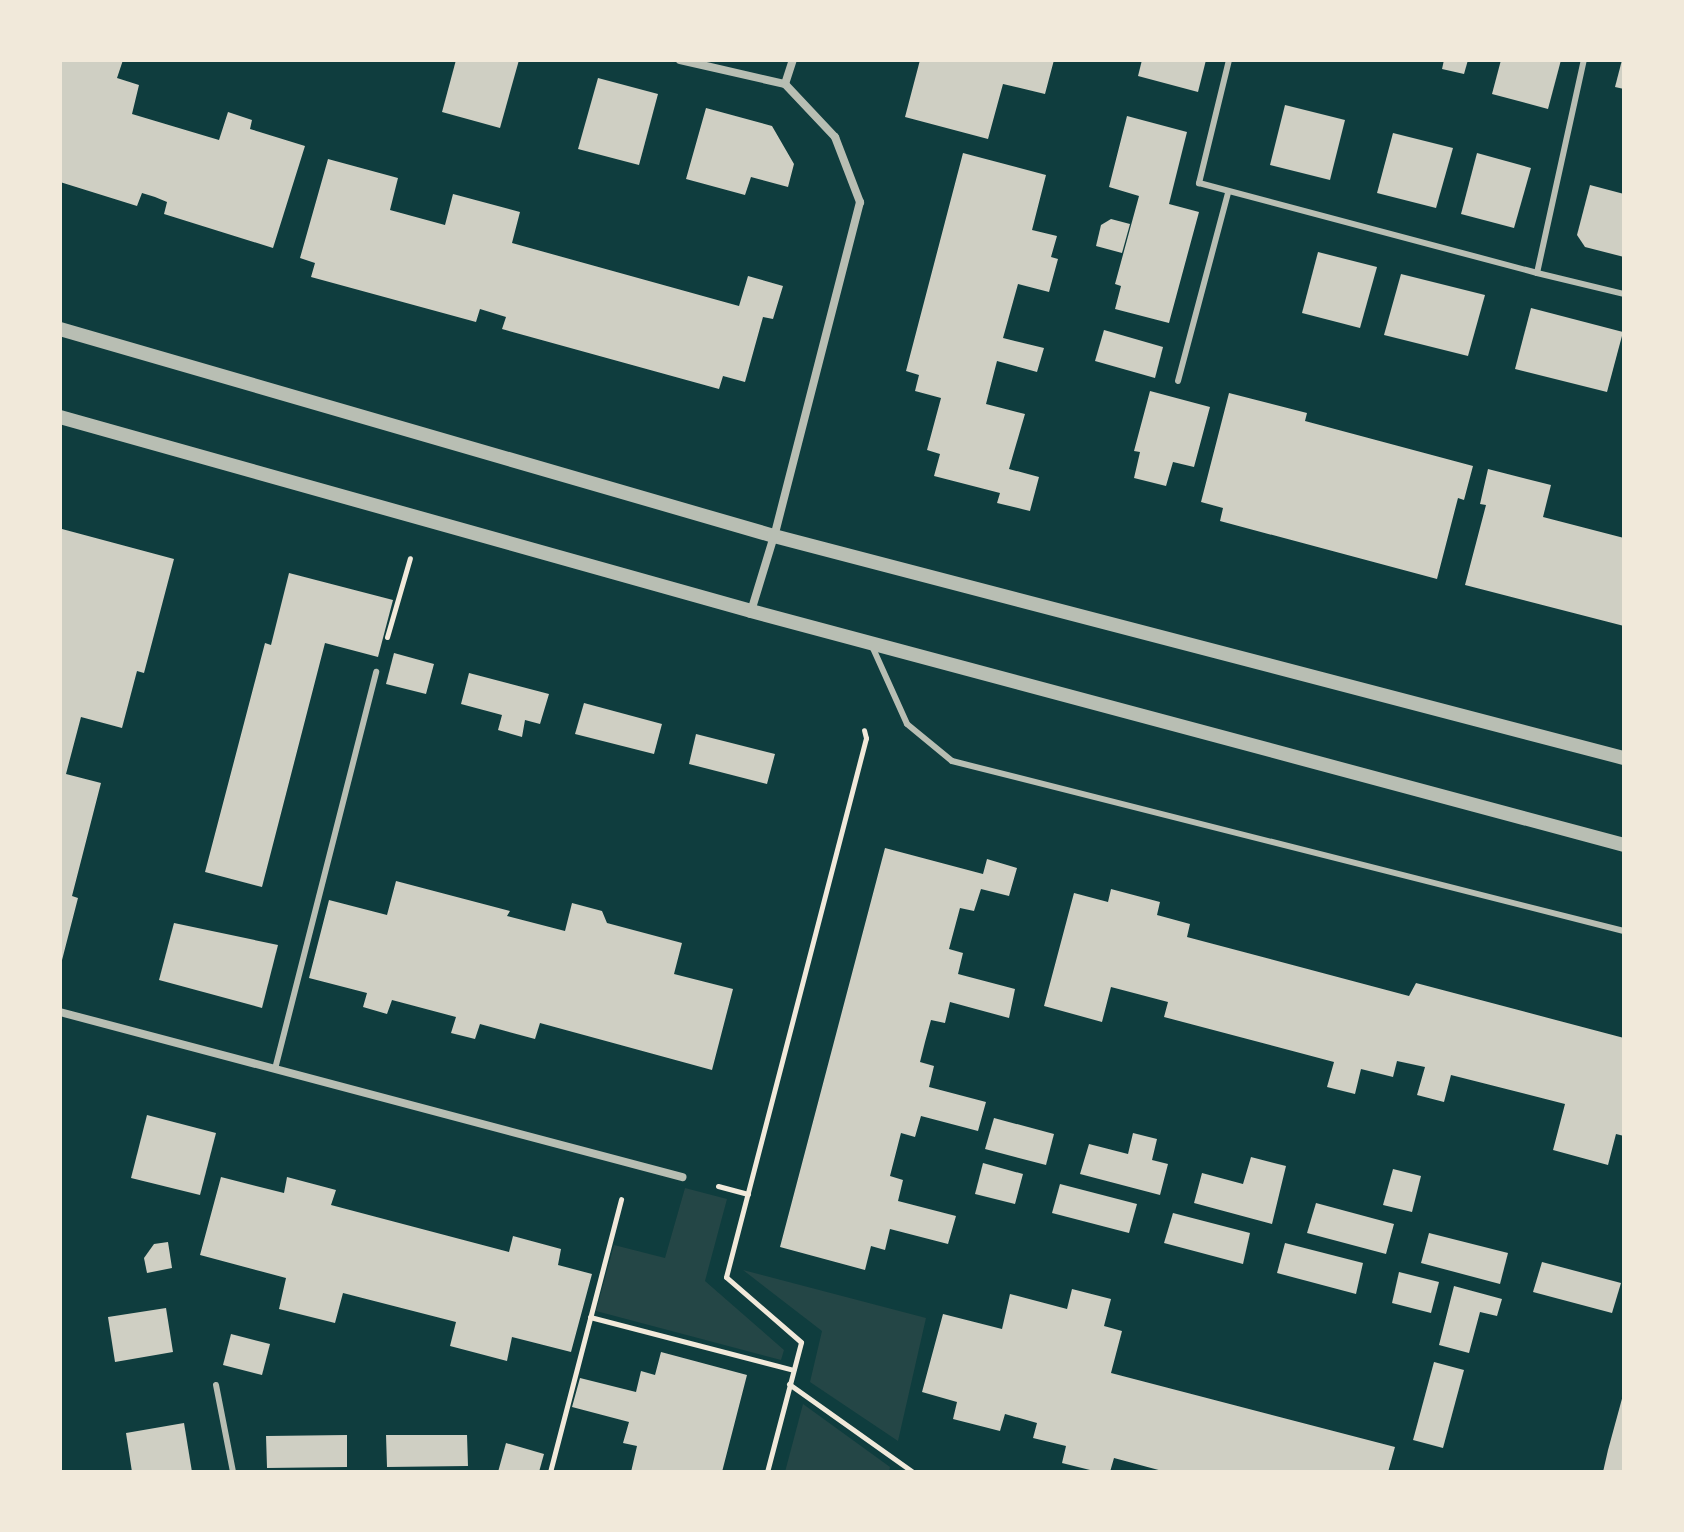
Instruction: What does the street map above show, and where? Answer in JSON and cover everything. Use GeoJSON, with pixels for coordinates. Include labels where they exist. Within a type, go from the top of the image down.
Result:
{"type":"FeatureCollection","features":[{"type":"Feature","properties":{"kind":"street"},"geometry":{"type":"LineString","coordinates":[[680,60],[785,84],[835,137],[860,202],[774,536],[751,611]]}},
{"type":"Feature","properties":{"kind":"street"},"geometry":{"type":"LineString","coordinates":[[785,84],[793,60]]}},
{"type":"Feature","properties":{"kind":"street"},"geometry":{"type":"LineString","coordinates":[[60,329],[774,536],[1624,758]]}},
{"type":"Feature","properties":{"kind":"street"},"geometry":{"type":"LineString","coordinates":[[60,417],[751,611],[1624,845]]}},
{"type":"Feature","properties":{"kind":"street"},"geometry":{"type":"LineString","coordinates":[[60,1012],[682,1177]]}},
{"type":"Feature","properties":{"kind":"lane"},"geometry":{"type":"LineString","coordinates":[[1229,60],[1199,183],[1624,294]]}},
{"type":"Feature","properties":{"kind":"lane"},"geometry":{"type":"LineString","coordinates":[[1537,273],[1584,60]]}},
{"type":"Feature","properties":{"kind":"lane"},"geometry":{"type":"LineString","coordinates":[[1178,381],[1228,193]]}},
{"type":"Feature","properties":{"kind":"lane"},"geometry":{"type":"LineString","coordinates":[[870,643],[907,724],[952,761],[1624,931]]}},
{"type":"Feature","properties":{"kind":"lane"},"geometry":{"type":"LineString","coordinates":[[275,1069],[376,672]]}},
{"type":"Feature","properties":{"kind":"lane"},"geometry":{"type":"LineString","coordinates":[[216,1385],[233,1472]]}},
{"type":"Feature","properties":{"kind":"path"},"geometry":{"type":"LineString","coordinates":[[376,672],[421,518]]}},
{"type":"Feature","properties":{"kind":"path"},"geometry":{"type":"LineString","coordinates":[[767,1472],[801,1342],[726,1277],[866,738],[863,724]]}},
{"type":"Feature","properties":{"kind":"path"},"geometry":{"type":"LineString","coordinates":[[550,1472],[630,1163]]}},
{"type":"Feature","properties":{"kind":"path"},"geometry":{"type":"LineString","coordinates":[[590,1317],[793,1370]]}},
{"type":"Feature","properties":{"kind":"path"},"geometry":{"type":"LineString","coordinates":[[789,1384],[913,1472]]}},
{"type":"Feature","properties":{"kind":"shaded area"},"geometry":{"type":"Polygon","coordinates":[[[685,1188],[727,1199],[705,1281],[784,1350],[781,1360],[596,1311],[614,1245],[665,1258],[685,1188]]]}},
{"type":"Feature","properties":{"kind":"shaded area"},"geometry":{"type":"Polygon","coordinates":[[[743,1270],[926,1318],[898,1441],[810,1382],[822,1331],[743,1270]]]}},
{"type":"Feature","properties":{"kind":"shaded area"},"geometry":{"type":"Polygon","coordinates":[[[803,1404],[890,1467],[889,1472],[785,1472],[803,1404]]]}},
{"type":"Feature","properties":{"kind":"building"},"geometry":{"type":"Polygon","coordinates":[[[64,60],[123,60],[117,78],[139,85],[132,114],[219,140],[228,112],[252,120],[250,129],[305,146],[273,248],[164,214],[167,202],[155,197],[142,193],[137,206],[60,182],[60,63],[64,60]]]}},
{"type":"Feature","properties":{"kind":"building"},"geometry":{"type":"Polygon","coordinates":[[[456,60],[519,60],[500,128],[442,112],[456,60]]]}},
{"type":"Feature","properties":{"kind":"building"},"geometry":{"type":"Polygon","coordinates":[[[920,60],[1054,60],[1045,94],[1003,84],[988,139],[905,117],[920,60]]]}},
{"type":"Feature","properties":{"kind":"building"},"geometry":{"type":"Polygon","coordinates":[[[1142,60],[1206,60],[1198,92],[1138,76],[1142,60]]]}},
{"type":"Feature","properties":{"kind":"building"},"geometry":{"type":"Polygon","coordinates":[[[1444,60],[1468,60],[1464,74],[1442,69],[1444,60]]]}},
{"type":"Feature","properties":{"kind":"building"},"geometry":{"type":"Polygon","coordinates":[[[1501,60],[1561,60],[1548,109],[1492,94],[1501,60]]]}},
{"type":"Feature","properties":{"kind":"building"},"geometry":{"type":"Polygon","coordinates":[[[1624,60],[1624,89],[1615,87],[1624,60]]]}},
{"type":"Feature","properties":{"kind":"building"},"geometry":{"type":"Polygon","coordinates":[[[598,78],[658,94],[639,165],[578,149],[598,78]]]}},
{"type":"Feature","properties":{"kind":"building"},"geometry":{"type":"Polygon","coordinates":[[[1285,105],[1345,120],[1330,180],[1270,165],[1285,105]]]}},
{"type":"Feature","properties":{"kind":"building"},"geometry":{"type":"Polygon","coordinates":[[[706,108],[772,126],[794,164],[788,187],[751,177],[745,195],[686,179],[706,108]]]}},
{"type":"Feature","properties":{"kind":"building"},"geometry":{"type":"Polygon","coordinates":[[[1127,116],[1187,132],[1169,204],[1199,212],[1169,323],[1115,309],[1121,286],[1115,284],[1139,196],[1109,187],[1127,116]]]}},
{"type":"Feature","properties":{"kind":"building"},"geometry":{"type":"Polygon","coordinates":[[[1393,133],[1453,148],[1436,208],[1377,193],[1393,133]]]}},
{"type":"Feature","properties":{"kind":"building"},"geometry":{"type":"Polygon","coordinates":[[[963,153],[1046,175],[1032,230],[1057,236],[1051,257],[1058,259],[1049,292],[1018,284],[1003,338],[1044,348],[1037,372],[997,361],[986,404],[1025,414],[1009,469],[1039,477],[1030,511],[997,503],[1000,493],[934,476],[940,454],[927,450],[941,398],[915,391],[919,375],[906,371],[963,153]]]}},
{"type":"Feature","properties":{"kind":"building"},"geometry":{"type":"Polygon","coordinates":[[[1477,153],[1531,168],[1514,228],[1461,214],[1477,153]]]}},
{"type":"Feature","properties":{"kind":"building"},"geometry":{"type":"Polygon","coordinates":[[[328,159],[398,178],[390,210],[445,225],[453,194],[520,212],[512,243],[739,306],[748,276],[783,286],[773,319],[763,317],[745,382],[723,376],[719,389],[502,329],[506,317],[480,309],[476,322],[311,277],[315,263],[300,258],[328,159]]]}},
{"type":"Feature","properties":{"kind":"building"},"geometry":{"type":"Polygon","coordinates":[[[1590,185],[1624,194],[1624,257],[1585,247],[1577,235],[1590,185]]]}},
{"type":"Feature","properties":{"kind":"building"},"geometry":{"type":"Polygon","coordinates":[[[1111,219],[1130,224],[1122,253],[1096,246],[1101,225],[1111,219]]]}},
{"type":"Feature","properties":{"kind":"building"},"geometry":{"type":"Polygon","coordinates":[[[1318,252],[1377,267],[1360,328],[1302,313],[1318,252]]]}},
{"type":"Feature","properties":{"kind":"building"},"geometry":{"type":"Polygon","coordinates":[[[1401,274],[1485,295],[1468,356],[1384,335],[1401,274]]]}},
{"type":"Feature","properties":{"kind":"building"},"geometry":{"type":"Polygon","coordinates":[[[1531,308],[1623,332],[1607,392],[1515,369],[1531,308]]]}},
{"type":"Feature","properties":{"kind":"building"},"geometry":{"type":"Polygon","coordinates":[[[1104,330],[1163,347],[1155,378],[1095,361],[1104,330]]]}},
{"type":"Feature","properties":{"kind":"building"},"geometry":{"type":"Polygon","coordinates":[[[1150,391],[1210,407],[1194,467],[1173,462],[1166,486],[1134,478],[1140,452],[1134,451],[1150,391]]]}},
{"type":"Feature","properties":{"kind":"building"},"geometry":{"type":"Polygon","coordinates":[[[1229,393],[1307,413],[1305,421],[1473,466],[1464,500],[1458,498],[1437,579],[1220,521],[1223,508],[1201,502],[1229,393]]]}},
{"type":"Feature","properties":{"kind":"building"},"geometry":{"type":"Polygon","coordinates":[[[1488,469],[1551,485],[1543,517],[1624,538],[1624,626],[1465,585],[1486,505],[1480,504],[1488,469]]]}},
{"type":"Feature","properties":{"kind":"building"},"geometry":{"type":"Polygon","coordinates":[[[62,529],[174,559],[144,673],[137,671],[122,728],[81,717],[66,774],[101,783],[72,896],[78,898],[61,964],[62,529]]]}},
{"type":"Feature","properties":{"kind":"building"},"geometry":{"type":"Polygon","coordinates":[[[289,573],[393,600],[378,657],[325,643],[262,887],[205,872],[265,643],[271,645],[289,573]]]}},
{"type":"Feature","properties":{"kind":"building"},"geometry":{"type":"Polygon","coordinates":[[[394,653],[434,664],[426,694],[386,684],[394,653]]]}},
{"type":"Feature","properties":{"kind":"building"},"geometry":{"type":"Polygon","coordinates":[[[469,673],[549,694],[540,724],[525,720],[522,737],[498,730],[502,715],[461,704],[469,673]]]}},
{"type":"Feature","properties":{"kind":"building"},"geometry":{"type":"Polygon","coordinates":[[[584,703],[662,724],[654,754],[575,734],[584,703]]]}},
{"type":"Feature","properties":{"kind":"building"},"geometry":{"type":"Polygon","coordinates":[[[696,734],[775,754],[767,784],[689,764],[696,734]]]}},
{"type":"Feature","properties":{"kind":"building"},"geometry":{"type":"Polygon","coordinates":[[[885,848],[983,874],[987,859],[1017,868],[1009,896],[981,889],[974,911],[960,908],[949,949],[963,953],[958,974],[1015,989],[1009,1018],[950,1002],[945,1023],[931,1020],[925,1042],[920,1062],[934,1066],[929,1087],[986,1102],[978,1131],[921,1116],[915,1137],[901,1133],[890,1176],[903,1180],[898,1201],[956,1216],[948,1244],[890,1229],[885,1250],[871,1246],[865,1270],[780,1247],[885,848]]]}},
{"type":"Feature","properties":{"kind":"building"},"geometry":{"type":"Polygon","coordinates":[[[396,881],[510,911],[507,916],[565,931],[572,903],[602,911],[607,923],[682,943],[674,974],[733,989],[712,1070],[540,1023],[535,1039],[480,1024],[475,1039],[451,1033],[456,1017],[392,1000],[387,1014],[363,1007],[367,993],[309,978],[329,900],[387,915],[396,881]]]}},
{"type":"Feature","properties":{"kind":"building"},"geometry":{"type":"Polygon","coordinates":[[[1111,889],[1160,902],[1157,915],[1190,924],[1187,937],[1409,996],[1416,983],[1624,1038],[1624,1136],[1616,1134],[1608,1165],[1553,1150],[1565,1104],[1451,1075],[1444,1102],[1417,1095],[1425,1067],[1397,1061],[1393,1077],[1361,1069],[1355,1094],[1327,1087],[1334,1062],[1164,1017],[1168,1002],[1111,987],[1102,1022],[1044,1006],[1074,893],[1108,902],[1111,889]]]}},
{"type":"Feature","properties":{"kind":"building"},"geometry":{"type":"Polygon","coordinates":[[[174,923],[278,945],[262,1008],[159,980],[174,923]]]}},
{"type":"Feature","properties":{"kind":"building"},"geometry":{"type":"Polygon","coordinates":[[[147,1115],[216,1133],[200,1195],[131,1178],[147,1115]]]}},
{"type":"Feature","properties":{"kind":"building"},"geometry":{"type":"Polygon","coordinates":[[[994,1118],[1054,1134],[1046,1165],[985,1149],[994,1118]]]}},
{"type":"Feature","properties":{"kind":"building"},"geometry":{"type":"Polygon","coordinates":[[[1133,1133],[1157,1139],[1152,1160],[1168,1164],[1160,1195],[1080,1174],[1089,1144],[1128,1154],[1133,1133]]]}},
{"type":"Feature","properties":{"kind":"building"},"geometry":{"type":"Polygon","coordinates":[[[1251,1157],[1286,1166],[1272,1224],[1194,1203],[1202,1173],[1243,1184],[1251,1157]]]}},
{"type":"Feature","properties":{"kind":"building"},"geometry":{"type":"Polygon","coordinates":[[[983,1163],[1023,1174],[1015,1204],[975,1194],[983,1163]]]}},
{"type":"Feature","properties":{"kind":"building"},"geometry":{"type":"Polygon","coordinates":[[[1393,1169],[1421,1176],[1412,1212],[1383,1205],[1393,1169]]]}},
{"type":"Feature","properties":{"kind":"building"},"geometry":{"type":"Polygon","coordinates":[[[221,1177],[284,1193],[287,1177],[336,1190],[331,1205],[509,1252],[513,1236],[561,1249],[558,1265],[592,1274],[571,1352],[512,1337],[507,1361],[450,1346],[456,1322],[343,1293],[335,1323],[279,1309],[286,1278],[200,1255],[221,1177]]]}},
{"type":"Feature","properties":{"kind":"building"},"geometry":{"type":"Polygon","coordinates":[[[1060,1184],[1137,1204],[1129,1233],[1052,1213],[1060,1184]]]}},
{"type":"Feature","properties":{"kind":"building"},"geometry":{"type":"Polygon","coordinates":[[[1316,1203],[1394,1224],[1386,1254],[1307,1233],[1316,1203]]]}},
{"type":"Feature","properties":{"kind":"building"},"geometry":{"type":"Polygon","coordinates":[[[1173,1213],[1250,1233],[1243,1264],[1164,1243],[1173,1213]]]}},
{"type":"Feature","properties":{"kind":"building"},"geometry":{"type":"Polygon","coordinates":[[[1429,1233],[1508,1253],[1500,1284],[1421,1263],[1429,1233]]]}},
{"type":"Feature","properties":{"kind":"building"},"geometry":{"type":"Polygon","coordinates":[[[168,1242],[172,1268],[147,1273],[144,1258],[154,1244],[168,1242]]]}},
{"type":"Feature","properties":{"kind":"building"},"geometry":{"type":"Polygon","coordinates":[[[1285,1243],[1363,1263],[1356,1294],[1277,1273],[1285,1243]]]}},
{"type":"Feature","properties":{"kind":"building"},"geometry":{"type":"Polygon","coordinates":[[[1542,1262],[1621,1283],[1612,1313],[1533,1292],[1542,1262]]]}},
{"type":"Feature","properties":{"kind":"building"},"geometry":{"type":"Polygon","coordinates":[[[1399,1272],[1439,1282],[1431,1313],[1392,1303],[1399,1272]]]}},
{"type":"Feature","properties":{"kind":"building"},"geometry":{"type":"Polygon","coordinates":[[[1454,1286],[1502,1299],[1497,1316],[1480,1312],[1469,1353],[1439,1345],[1454,1286]]]}},
{"type":"Feature","properties":{"kind":"building"},"geometry":{"type":"Polygon","coordinates":[[[1072,1289],[1111,1299],[1104,1326],[1122,1331],[1111,1373],[1395,1447],[1388,1472],[1166,1472],[1114,1458],[1110,1472],[1098,1472],[1062,1463],[1066,1446],[1033,1438],[1037,1423],[1005,1414],[1000,1431],[953,1419],[957,1402],[922,1392],[943,1314],[1002,1329],[1010,1294],[1067,1309],[1072,1289]]]}},
{"type":"Feature","properties":{"kind":"building"},"geometry":{"type":"Polygon","coordinates":[[[166,1308],[173,1352],[115,1362],[108,1317],[166,1308]]]}},
{"type":"Feature","properties":{"kind":"building"},"geometry":{"type":"Polygon","coordinates":[[[231,1334],[270,1344],[262,1375],[223,1365],[231,1334]]]}},
{"type":"Feature","properties":{"kind":"building"},"geometry":{"type":"Polygon","coordinates":[[[661,1352],[747,1375],[722,1472],[631,1472],[637,1446],[623,1443],[629,1422],[572,1407],[580,1378],[636,1392],[641,1371],[655,1375],[661,1352]]]}},
{"type":"Feature","properties":{"kind":"building"},"geometry":{"type":"Polygon","coordinates":[[[1434,1362],[1464,1370],[1443,1448],[1413,1440],[1434,1362]]]}},
{"type":"Feature","properties":{"kind":"building"},"geometry":{"type":"Polygon","coordinates":[[[1623,1395],[1624,1472],[1603,1472],[1608,1450],[1623,1395]]]}},
{"type":"Feature","properties":{"kind":"building"},"geometry":{"type":"Polygon","coordinates":[[[184,1423],[192,1472],[132,1472],[126,1433],[184,1423]]]}},
{"type":"Feature","properties":{"kind":"building"},"geometry":{"type":"Polygon","coordinates":[[[347,1435],[347,1467],[267,1468],[266,1436],[347,1435]]]}},
{"type":"Feature","properties":{"kind":"building"},"geometry":{"type":"Polygon","coordinates":[[[386,1435],[467,1435],[468,1466],[387,1467],[386,1435]]]}},
{"type":"Feature","properties":{"kind":"building"},"geometry":{"type":"Polygon","coordinates":[[[506,1443],[544,1454],[539,1472],[498,1472],[506,1443]]]}}]}
